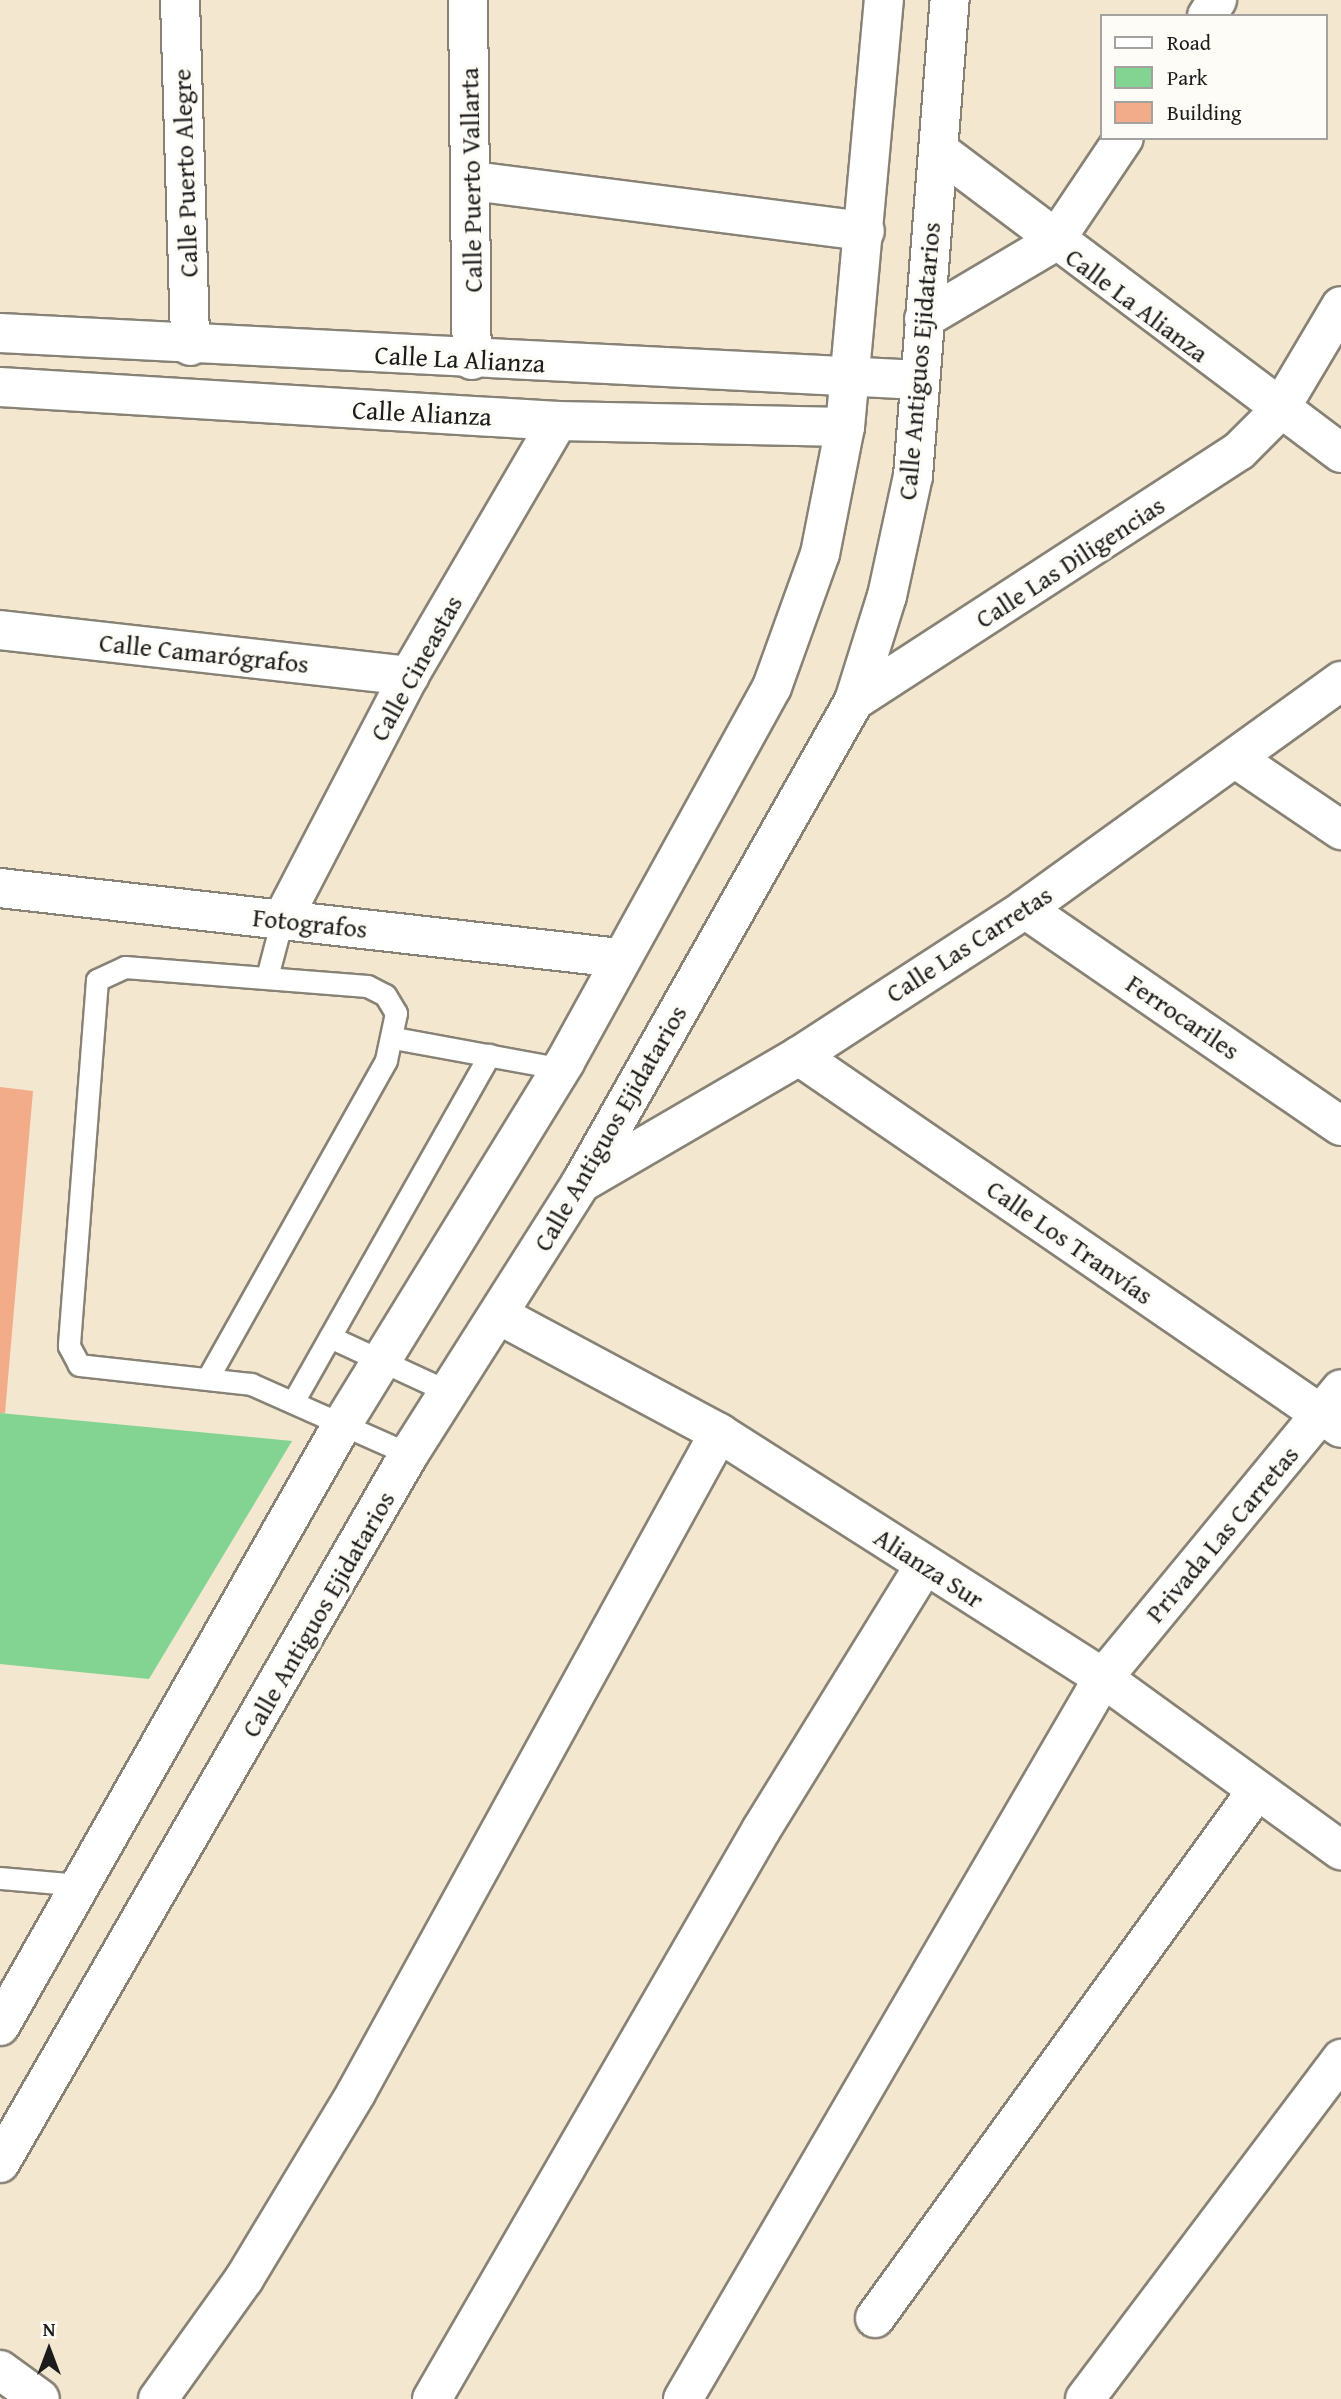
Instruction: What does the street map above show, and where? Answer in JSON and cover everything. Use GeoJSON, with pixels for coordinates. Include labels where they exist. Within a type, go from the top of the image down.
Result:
{"type":"FeatureCollection","features":[{"type":"Feature","properties":{"kind":"street","name":"Calle Puerto Alegre"},"geometry":{"type":"LineString","coordinates":[[180,0],[190,346]]}},
{"type":"Feature","properties":{"kind":"street","name":"Calle Puerto Vallarta"},"geometry":{"type":"LineString","coordinates":[[468,0],[473,181],[472,360]]}},
{"type":"Feature","properties":{"kind":"street"},"geometry":{"type":"LineString","coordinates":[[0,2026],[343,1423],[558,1068],[772,687],[820,554],[845,427],[852,377],[884,0]]}},
{"type":"Feature","properties":{"kind":"street","name":"Calle Antiguos Ejidatarios"},"geometry":{"type":"LineString","coordinates":[[0,2163],[409,1454],[581,1183],[854,701],[887,596],[913,476],[950,0]]}},
{"type":"Feature","properties":{"kind":"street"},"geometry":{"type":"LineString","coordinates":[[924,319],[1054,242],[1123,140]]}},
{"type":"Feature","properties":{"kind":"street","name":"Calle La Alianza"},"geometry":{"type":"LineString","coordinates":[[939,150],[1054,242],[1278,412],[1341,453]]}},
{"type":"Feature","properties":{"kind":"street"},"geometry":{"type":"LineString","coordinates":[[473,181],[865,231]]}},
{"type":"Feature","properties":{"kind":"street","name":"Calle Las Diligencias"},"geometry":{"type":"LineString","coordinates":[[854,701],[1239,451],[1278,412],[1341,306]]}},
{"type":"Feature","properties":{"kind":"street","name":"Calle La Alianza"},"geometry":{"type":"LineString","coordinates":[[0,333],[190,346],[920,380]]}},
{"type":"Feature","properties":{"kind":"street","name":"Calle Alianza"},"geometry":{"type":"LineString","coordinates":[[0,387],[558,421],[845,427]]}},
{"type":"Feature","properties":{"kind":"street","name":"Calle Cineastas"},"geometry":{"type":"LineString","coordinates":[[282,920],[409,676],[558,421]]}},
{"type":"Feature","properties":{"kind":"street","name":"Calle Camarógrafos"},"geometry":{"type":"LineString","coordinates":[[0,630],[409,676]]}},
{"type":"Feature","properties":{"kind":"street","name":"Calle Las Carretas"},"geometry":{"type":"LineString","coordinates":[[581,1183],[799,1056],[1025,909],[1341,681]]}},
{"type":"Feature","properties":{"kind":"street"},"geometry":{"type":"LineString","coordinates":[[1236,759],[1341,830]]}},
{"type":"Feature","properties":{"kind":"street","name":"Fotografos"},"geometry":{"type":"LineString","coordinates":[[0,888],[620,958]]}},
{"type":"Feature","properties":{"kind":"street","name":"Ferrocariles"},"geometry":{"type":"LineString","coordinates":[[1025,909],[1341,1126]]}},
{"type":"Feature","properties":{"kind":"street","name":"Calle Los Tranvías"},"geometry":{"type":"LineString","coordinates":[[799,1056],[1334,1411]]}},
{"type":"Feature","properties":{"kind":"street","name":"Alianza Sur"},"geometry":{"type":"LineString","coordinates":[[499,1315],[719,1433],[1103,1678],[1255,1793],[1341,1850]]}},
{"type":"Feature","properties":{"kind":"street","name":"Privada Las Carretas"},"geometry":{"type":"LineString","coordinates":[[683,2399],[1103,1678],[1334,1411]]}},
{"type":"Feature","properties":{"kind":"street"},"geometry":{"type":"LineString","coordinates":[[158,2399],[244,2279],[356,2093],[719,1433]]}},
{"type":"Feature","properties":{"kind":"street"},"geometry":{"type":"LineString","coordinates":[[432,2399],[761,1830],[924,1566]]}},
{"type":"Feature","properties":{"kind":"street"},"geometry":{"type":"LineString","coordinates":[[875,2318],[1255,1793]]}},
{"type":"Feature","properties":{"kind":"street"},"geometry":{"type":"LineString","coordinates":[[1085,2399],[1341,2059]]}},
{"type":"Feature","properties":{"kind":"street"},"geometry":{"type":"LineString","coordinates":[[0,2370],[40,2399]]}},
{"type":"Feature","properties":{"kind":"lane"},"geometry":{"type":"LineString","coordinates":[[267,977],[282,920]]}},
{"type":"Feature","properties":{"kind":"lane"},"geometry":{"type":"LineString","coordinates":[[210,1374],[394,1038],[396,1013],[385,995],[367,986],[125,967],[97,980],[93,995],[72,1357],[92,1367],[210,1374],[293,1402],[409,1454]]}},
{"type":"Feature","properties":{"kind":"lane"},"geometry":{"type":"LineString","coordinates":[[394,1038],[558,1068]]}},
{"type":"Feature","properties":{"kind":"lane"},"geometry":{"type":"LineString","coordinates":[[293,1402],[489,1055]]}},
{"type":"Feature","properties":{"kind":"lane"},"geometry":{"type":"LineString","coordinates":[[330,1337],[449,1392]]}},
{"type":"Feature","properties":{"kind":"lane"},"geometry":{"type":"LineString","coordinates":[[0,1878],[80,1885]]}},
{"type":"Feature","properties":{"kind":"green space"},"geometry":{"type":"Polygon","coordinates":[[[0,1413],[292,1441],[149,1679],[0,1664],[0,1413]]]}},
{"type":"Feature","properties":{"kind":"building"},"geometry":{"type":"Polygon","coordinates":[[[0,1087],[33,1091],[5,1413],[0,1413],[0,1087]]]}}]}
